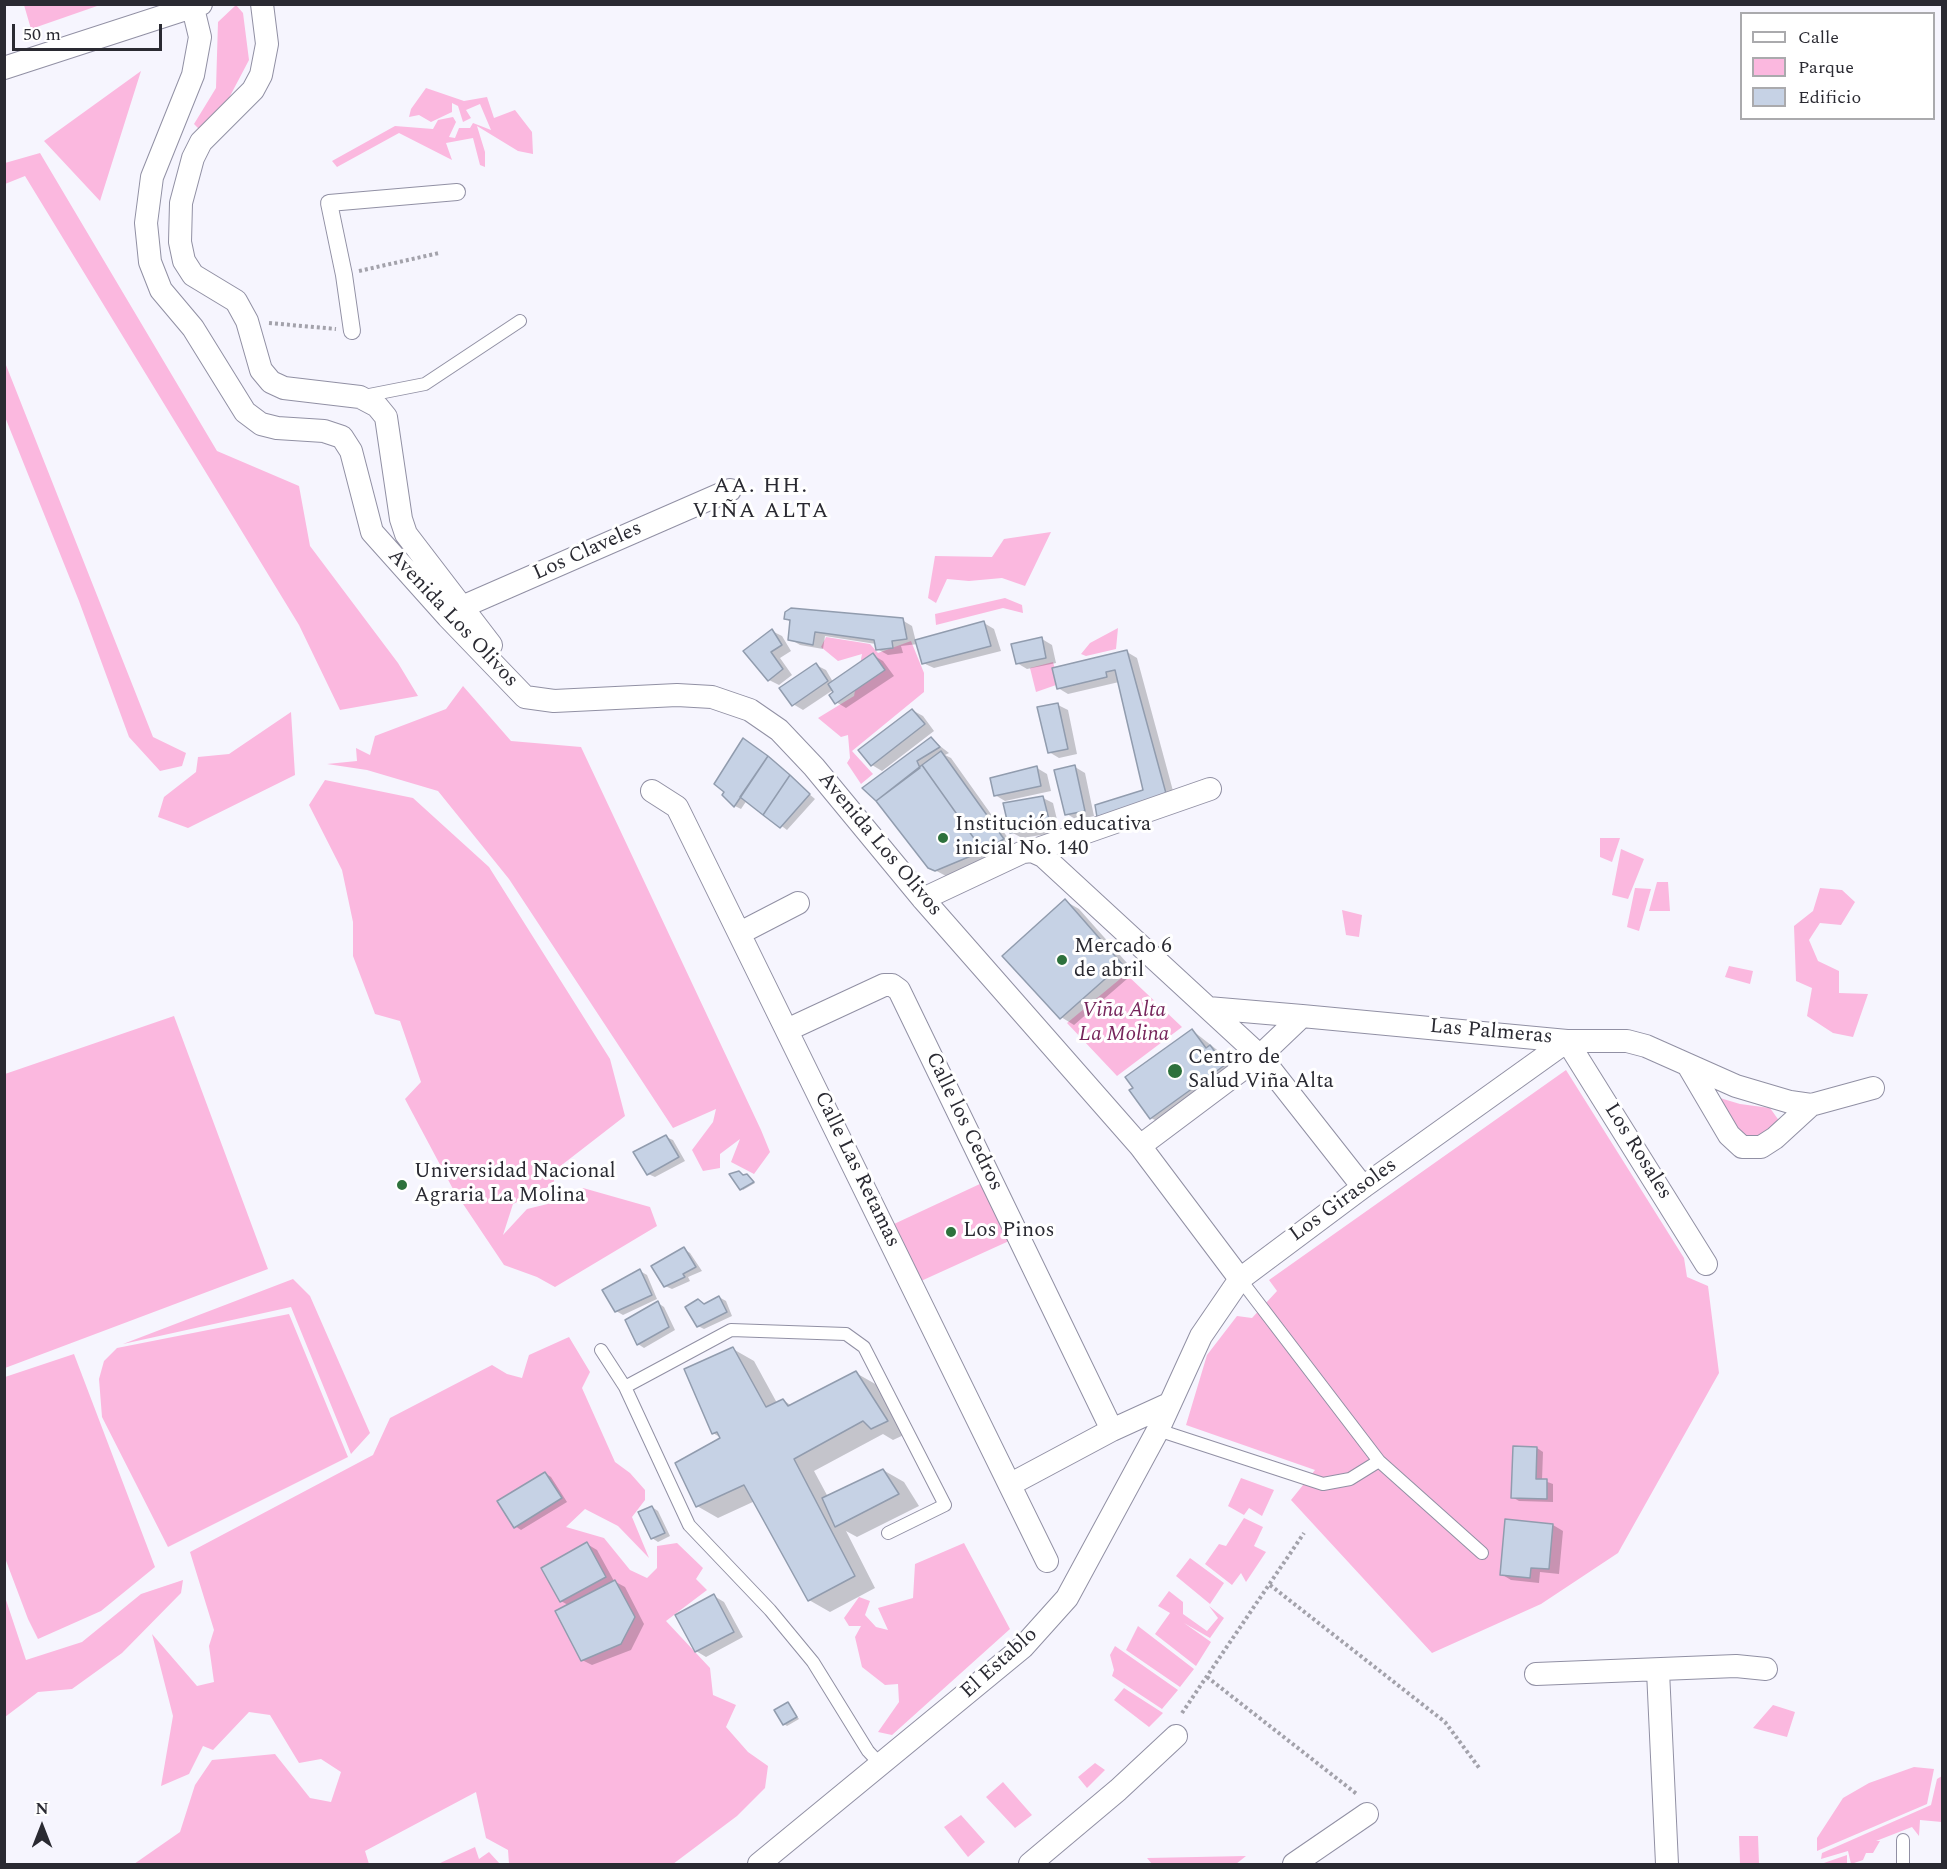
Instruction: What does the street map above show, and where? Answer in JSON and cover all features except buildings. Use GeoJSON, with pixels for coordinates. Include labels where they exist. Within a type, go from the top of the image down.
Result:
{"type":"FeatureCollection","features":[{"type":"Feature","properties":{"kind":"street"},"geometry":{"type":"LineString","coordinates":[[262,4],[267,44],[261,75],[253,90],[201,142],[194,158],[182,203],[180,242],[184,261],[193,275],[236,301],[247,321],[261,370],[271,382],[284,388],[360,397],[377,406],[386,417],[401,519],[406,534],[455,612]]}},
{"type":"Feature","properties":{"kind":"street"},"geometry":{"type":"LineString","coordinates":[[4,68],[196,6]]}},
{"type":"Feature","properties":{"kind":"street","name":"Avenida Los Olivos"},"geometry":{"type":"LineString","coordinates":[[196,6],[200,37],[193,75],[152,177],[146,223],[150,262],[161,290],[194,328],[245,412],[261,424],[324,431],[342,437],[351,451],[372,532],[455,612],[513,686],[525,697],[554,701],[712,697],[750,710],[779,730],[814,767],[923,899],[1140,1146],[1240,1279]]}},
{"type":"Feature","properties":{"kind":"street"},"geometry":{"type":"LineString","coordinates":[[352,331],[344,275],[329,203],[457,192]]}},
{"type":"Feature","properties":{"kind":"street","name":"Los Claveles"},"geometry":{"type":"LineString","coordinates":[[455,612],[730,490]]}},
{"type":"Feature","properties":{"kind":"street"},"geometry":{"type":"LineString","coordinates":[[923,899],[1023,852],[1032,851],[1210,789]]}},
{"type":"Feature","properties":{"kind":"street","name":"Calle Las Retamas"},"geometry":{"type":"LineString","coordinates":[[652,791],[677,807],[1047,1561]]}},
{"type":"Feature","properties":{"kind":"street"},"geometry":{"type":"LineString","coordinates":[[1032,851],[1043,856],[1260,1056],[1363,1187]]}},
{"type":"Feature","properties":{"kind":"street"},"geometry":{"type":"LineString","coordinates":[[740,933],[798,903]]}},
{"type":"Feature","properties":{"kind":"street","name":"Calle los Cedros"},"geometry":{"type":"LineString","coordinates":[[787,1030],[884,985],[891,985],[899,990],[1112,1430]]}},
{"type":"Feature","properties":{"kind":"street","name":"Las Palmeras"},"geometry":{"type":"LineString","coordinates":[[1208,1008],[1567,1041],[1637,1043],[1689,1067],[1758,1094],[1811,1106],[1873,1088]]}},
{"type":"Feature","properties":{"kind":"street"},"geometry":{"type":"LineString","coordinates":[[1140,1146],[1260,1056],[1302,1016]]}},
{"type":"Feature","properties":{"kind":"street","name":"Los Girasoles"},"geometry":{"type":"LineString","coordinates":[[1169,1404],[1201,1336],[1240,1279],[1363,1187],[1567,1041]]}},
{"type":"Feature","properties":{"kind":"street","name":"Los Rosales"},"geometry":{"type":"LineString","coordinates":[[1567,1041],[1706,1264]]}},
{"type":"Feature","properties":{"kind":"street"},"geometry":{"type":"LineString","coordinates":[[1689,1067],[1729,1135],[1742,1147],[1761,1147],[1811,1106]]}},
{"type":"Feature","properties":{"kind":"street"},"geometry":{"type":"LineString","coordinates":[[1011,1484],[1112,1430],[1169,1404]]}},
{"type":"Feature","properties":{"kind":"street","name":"El Establo"},"geometry":{"type":"LineString","coordinates":[[759,1864],[1023,1647],[1067,1598],[1158,1430],[1169,1404]]}},
{"type":"Feature","properties":{"kind":"street"},"geometry":{"type":"LineString","coordinates":[[1536,1674],[1565,1671],[1658,1671],[1736,1666],[1766,1669]]}},
{"type":"Feature","properties":{"kind":"street"},"geometry":{"type":"LineString","coordinates":[[1658,1671],[1667,1864]]}},
{"type":"Feature","properties":{"kind":"street"},"geometry":{"type":"LineString","coordinates":[[1030,1864],[1118,1790],[1176,1736]]}},
{"type":"Feature","properties":{"kind":"street"},"geometry":{"type":"LineString","coordinates":[[1303,1862],[1363,1804]]}},
{"type":"Feature","properties":{"kind":"lane"},"geometry":{"type":"LineString","coordinates":[[360,397],[425,384],[520,321]]}},
{"type":"Feature","properties":{"kind":"lane"},"geometry":{"type":"LineString","coordinates":[[1240,1279],[1379,1461],[1482,1553]]}},
{"type":"Feature","properties":{"kind":"lane"},"geometry":{"type":"LineString","coordinates":[[626,1387],[731,1330],[846,1334],[864,1347],[945,1505],[888,1533]]}},
{"type":"Feature","properties":{"kind":"lane"},"geometry":{"type":"LineString","coordinates":[[601,1350],[626,1387],[689,1525],[770,1610],[813,1662],[868,1751],[881,1765]]}},
{"type":"Feature","properties":{"kind":"lane"},"geometry":{"type":"LineString","coordinates":[[1158,1430],[1323,1484],[1350,1479],[1379,1461]]}},
{"type":"Feature","properties":{"kind":"lane"},"geometry":{"type":"LineString","coordinates":[[1903,1840],[1903,1864]]}},
{"type":"Feature","properties":{"kind":"path"},"geometry":{"type":"LineString","coordinates":[[344,275],[439,253]]}},
{"type":"Feature","properties":{"kind":"path"},"geometry":{"type":"LineString","coordinates":[[247,321],[352,331]]}},
{"type":"Feature","properties":{"kind":"path"},"geometry":{"type":"LineString","coordinates":[[1182,1713],[1304,1533]]}},
{"type":"Feature","properties":{"kind":"path"},"geometry":{"type":"LineString","coordinates":[[1270,1584],[1445,1722],[1480,1769]]}},
{"type":"Feature","properties":{"kind":"path"},"geometry":{"type":"LineString","coordinates":[[1207,1677],[1363,1804]]}},
{"type":"Feature","properties":{"kind":"green space"},"geometry":{"type":"Polygon","coordinates":[[[24,4],[100,5],[31,29],[24,4]]]}},
{"type":"Feature","properties":{"kind":"green space"},"geometry":{"type":"Polygon","coordinates":[[[236,5],[243,13],[249,60],[229,98],[200,130],[194,124],[216,88],[218,22],[236,5]]]}},
{"type":"Feature","properties":{"kind":"green space"},"geometry":{"type":"Polygon","coordinates":[[[141,71],[100,201],[44,141],[141,71]]]}},
{"type":"Feature","properties":{"kind":"green space"},"geometry":{"type":"Polygon","coordinates":[[[426,88],[464,101],[487,97],[494,118],[515,110],[532,132],[533,154],[518,151],[477,126],[485,152],[485,167],[480,165],[473,138],[446,143],[452,160],[399,133],[337,167],[332,161],[395,126],[433,129],[438,120],[453,117],[456,122],[449,137],[455,138],[459,128],[470,128],[473,123],[491,130],[480,104],[466,110],[471,118],[463,122],[458,106],[452,103],[452,112],[431,122],[419,115],[409,117],[411,109],[426,88]]]}},
{"type":"Feature","properties":{"kind":"green space"},"geometry":{"type":"Polygon","coordinates":[[[40,153],[217,451],[299,486],[310,546],[398,663],[418,696],[340,710],[299,625],[25,176],[5,184],[5,163],[40,153]]]}},
{"type":"Feature","properties":{"kind":"green space"},"geometry":{"type":"Polygon","coordinates":[[[4,360],[153,737],[186,753],[182,766],[160,771],[129,737],[79,601],[5,417],[4,360]]]}},
{"type":"Feature","properties":{"kind":"green space"},"geometry":{"type":"Polygon","coordinates":[[[1051,532],[1025,586],[1002,578],[969,581],[947,579],[936,603],[928,598],[935,556],[992,557],[1004,539],[1051,532]]]}},
{"type":"Feature","properties":{"kind":"green space"},"geometry":{"type":"Polygon","coordinates":[[[1005,598],[1022,605],[1023,613],[1003,608],[936,625],[935,614],[1005,598]]]}},
{"type":"Feature","properties":{"kind":"green space"},"geometry":{"type":"Polygon","coordinates":[[[1118,628],[1116,649],[1086,656],[1081,654],[1090,643],[1118,628]]]}},
{"type":"Feature","properties":{"kind":"green space"},"geometry":{"type":"Polygon","coordinates":[[[826,637],[870,644],[878,653],[911,641],[924,673],[924,692],[852,751],[873,774],[861,784],[847,763],[850,758],[848,735],[841,737],[818,718],[854,696],[862,654],[838,661],[821,647],[826,637]]]}},
{"type":"Feature","properties":{"kind":"green space"},"geometry":{"type":"Polygon","coordinates":[[[1053,662],[1059,684],[1036,692],[1030,668],[1053,662]]]}},
{"type":"Feature","properties":{"kind":"green space"},"geometry":{"type":"Polygon","coordinates":[[[463,686],[511,741],[581,747],[770,1152],[754,1174],[731,1162],[740,1139],[720,1154],[720,1168],[703,1171],[692,1150],[713,1122],[716,1109],[673,1128],[509,879],[438,791],[367,770],[327,764],[357,761],[356,748],[370,755],[375,736],[446,709],[463,686]]]}},
{"type":"Feature","properties":{"kind":"green space"},"geometry":{"type":"Polygon","coordinates":[[[291,712],[295,775],[188,828],[158,817],[164,797],[196,772],[198,757],[229,754],[291,712]]]}},
{"type":"Feature","properties":{"kind":"green space"},"geometry":{"type":"Polygon","coordinates":[[[325,780],[413,798],[489,867],[610,1059],[625,1116],[554,1171],[554,1184],[513,1204],[503,1235],[527,1209],[560,1201],[583,1188],[650,1207],[657,1226],[555,1287],[537,1277],[504,1265],[453,1189],[405,1099],[421,1082],[400,1021],[375,1014],[353,956],[353,922],[342,870],[309,805],[325,780]]]}},
{"type":"Feature","properties":{"kind":"green space"},"geometry":{"type":"Polygon","coordinates":[[[1600,838],[1620,838],[1612,862],[1600,857],[1600,838]]]}},
{"type":"Feature","properties":{"kind":"green space"},"geometry":{"type":"Polygon","coordinates":[[[1621,849],[1644,859],[1628,899],[1612,895],[1621,849]]]}},
{"type":"Feature","properties":{"kind":"green space"},"geometry":{"type":"Polygon","coordinates":[[[1657,882],[1668,882],[1670,911],[1649,911],[1657,882]]]}},
{"type":"Feature","properties":{"kind":"green space"},"geometry":{"type":"Polygon","coordinates":[[[1635,888],[1651,889],[1639,931],[1627,927],[1635,888]]]}},
{"type":"Feature","properties":{"kind":"green space"},"geometry":{"type":"Polygon","coordinates":[[[1820,888],[1842,890],[1855,902],[1841,925],[1820,923],[1809,940],[1818,961],[1839,971],[1839,993],[1868,994],[1853,1037],[1833,1033],[1807,1016],[1812,988],[1796,981],[1794,926],[1813,911],[1820,888]]]}},
{"type":"Feature","properties":{"kind":"green space"},"geometry":{"type":"Polygon","coordinates":[[[1342,910],[1362,915],[1359,937],[1346,935],[1342,910]]]}},
{"type":"Feature","properties":{"kind":"green space"},"geometry":{"type":"Polygon","coordinates":[[[1729,966],[1753,971],[1750,984],[1725,977],[1729,966]]]}},
{"type":"Feature","properties":{"kind":"green space","name":"Viña Alta La Molina"},"geometry":{"type":"Polygon","coordinates":[[[1126,974],[1182,1027],[1117,1076],[1067,1023],[1126,974]]]}},
{"type":"Feature","properties":{"kind":"green space"},"geometry":{"type":"Polygon","coordinates":[[[174,1016],[268,1269],[5,1368],[5,1074],[174,1016]]]}},
{"type":"Feature","properties":{"kind":"green space"},"geometry":{"type":"Polygon","coordinates":[[[1566,1070],[1684,1258],[1687,1277],[1708,1286],[1719,1373],[1618,1553],[1541,1604],[1432,1653],[1291,1500],[1315,1470],[1186,1425],[1207,1355],[1237,1316],[1252,1318],[1277,1291],[1269,1280],[1566,1070]]]}},
{"type":"Feature","properties":{"kind":"green space"},"geometry":{"type":"Polygon","coordinates":[[[1720,1098],[1740,1104],[1770,1108],[1780,1122],[1764,1137],[1738,1136],[1720,1098]]]}},
{"type":"Feature","properties":{"kind":"green space","name":"Los Pinos"},"geometry":{"type":"Polygon","coordinates":[[[982,1183],[1009,1241],[921,1281],[894,1224],[982,1183]]]}},
{"type":"Feature","properties":{"kind":"green space"},"geometry":{"type":"Polygon","coordinates":[[[293,1279],[310,1296],[370,1433],[351,1454],[291,1307],[123,1344],[293,1279]]]}},
{"type":"Feature","properties":{"kind":"green space"},"geometry":{"type":"Polygon","coordinates":[[[289,1314],[348,1457],[168,1547],[102,1417],[99,1379],[104,1361],[117,1348],[289,1314]]]}},
{"type":"Feature","properties":{"kind":"green space"},"geometry":{"type":"Polygon","coordinates":[[[569,1337],[590,1372],[582,1388],[615,1462],[630,1473],[645,1490],[645,1500],[632,1517],[649,1558],[618,1526],[585,1509],[566,1527],[604,1538],[630,1570],[647,1578],[657,1568],[657,1546],[677,1543],[703,1568],[696,1579],[707,1590],[666,1621],[710,1668],[713,1695],[736,1705],[726,1727],[748,1752],[768,1766],[765,1788],[737,1816],[673,1864],[509,1864],[508,1850],[486,1838],[476,1792],[365,1851],[369,1864],[134,1864],[180,1832],[195,1785],[212,1760],[275,1754],[310,1798],[331,1802],[341,1772],[321,1759],[299,1763],[270,1715],[249,1712],[213,1750],[203,1746],[189,1774],[161,1786],[173,1716],[152,1634],[197,1686],[214,1682],[209,1646],[214,1630],[190,1552],[373,1455],[390,1418],[492,1365],[507,1374],[522,1378],[529,1355],[569,1337]]]}},
{"type":"Feature","properties":{"kind":"green space"},"geometry":{"type":"Polygon","coordinates":[[[74,1354],[155,1567],[101,1611],[38,1639],[5,1558],[5,1377],[74,1354]]]}},
{"type":"Feature","properties":{"kind":"green space"},"geometry":{"type":"Polygon","coordinates":[[[1241,1478],[1274,1490],[1262,1516],[1249,1508],[1244,1515],[1228,1506],[1241,1478]]]}},
{"type":"Feature","properties":{"kind":"green space"},"geometry":{"type":"Polygon","coordinates":[[[1244,1518],[1263,1527],[1254,1546],[1266,1552],[1246,1582],[1241,1573],[1232,1585],[1205,1564],[1219,1544],[1226,1546],[1244,1518]]]}},
{"type":"Feature","properties":{"kind":"green space"},"geometry":{"type":"Polygon","coordinates":[[[964,1543],[1010,1629],[892,1735],[878,1732],[899,1702],[898,1684],[885,1685],[862,1667],[855,1637],[861,1626],[849,1626],[844,1618],[859,1597],[870,1601],[865,1615],[876,1627],[888,1630],[878,1608],[913,1598],[915,1564],[964,1543]]]}},
{"type":"Feature","properties":{"kind":"green space"},"geometry":{"type":"Polygon","coordinates":[[[1190,1558],[1224,1583],[1210,1604],[1176,1576],[1190,1558]]]}},
{"type":"Feature","properties":{"kind":"green space"},"geometry":{"type":"Polygon","coordinates":[[[183,1580],[181,1593],[122,1653],[72,1689],[38,1692],[5,1717],[5,1597],[26,1660],[82,1642],[141,1594],[183,1580]]]}},
{"type":"Feature","properties":{"kind":"green space"},"geometry":{"type":"Polygon","coordinates":[[[1169,1591],[1183,1602],[1183,1614],[1207,1631],[1218,1618],[1209,1606],[1224,1618],[1210,1638],[1184,1623],[1211,1642],[1196,1666],[1155,1634],[1170,1613],[1158,1606],[1169,1591]]]}},
{"type":"Feature","properties":{"kind":"green space"},"geometry":{"type":"Polygon","coordinates":[[[1138,1626],[1194,1669],[1180,1687],[1126,1650],[1138,1626]]]}},
{"type":"Feature","properties":{"kind":"green space"},"geometry":{"type":"Polygon","coordinates":[[[1115,1646],[1178,1690],[1162,1709],[1112,1676],[1114,1670],[1110,1655],[1115,1646]]]}},
{"type":"Feature","properties":{"kind":"green space"},"geometry":{"type":"Polygon","coordinates":[[[1124,1688],[1163,1713],[1149,1727],[1114,1700],[1124,1688]]]}},
{"type":"Feature","properties":{"kind":"green space"},"geometry":{"type":"Polygon","coordinates":[[[1773,1705],[1795,1712],[1787,1737],[1753,1728],[1773,1705]]]}},
{"type":"Feature","properties":{"kind":"green space"},"geometry":{"type":"Polygon","coordinates":[[[1095,1763],[1105,1770],[1087,1788],[1078,1777],[1095,1763]]]}},
{"type":"Feature","properties":{"kind":"green space"},"geometry":{"type":"Polygon","coordinates":[[[1914,1767],[1934,1769],[1927,1804],[1817,1851],[1817,1838],[1843,1798],[1869,1783],[1914,1767]]]}},
{"type":"Feature","properties":{"kind":"green space"},"geometry":{"type":"Polygon","coordinates":[[[1942,1776],[1942,1822],[1920,1820],[1919,1836],[1912,1827],[1876,1841],[1880,1841],[1873,1853],[1866,1853],[1863,1860],[1851,1864],[1848,1851],[1821,1859],[1822,1853],[1931,1805],[1937,1779],[1942,1776]]]}},
{"type":"Feature","properties":{"kind":"green space"},"geometry":{"type":"Polygon","coordinates":[[[1003,1782],[1032,1815],[1015,1828],[986,1797],[1003,1782]]]}},
{"type":"Feature","properties":{"kind":"green space"},"geometry":{"type":"Polygon","coordinates":[[[961,1815],[985,1842],[968,1857],[944,1827],[961,1815]]]}},
{"type":"Feature","properties":{"kind":"green space"},"geometry":{"type":"Polygon","coordinates":[[[1739,1836],[1758,1836],[1759,1864],[1740,1864],[1739,1836]]]}},
{"type":"Feature","properties":{"kind":"green space"},"geometry":{"type":"Polygon","coordinates":[[[475,1847],[479,1859],[489,1852],[500,1864],[438,1864],[475,1847]]]}},
{"type":"Feature","properties":{"kind":"green space"},"geometry":{"type":"Polygon","coordinates":[[[1847,1855],[1847,1864],[1821,1864],[1847,1855]]]}},
{"type":"Feature","properties":{"kind":"green space"},"geometry":{"type":"Polygon","coordinates":[[[1246,1856],[1236,1864],[1152,1864],[1147,1858],[1246,1856]]]}},
{"type":"Feature","properties":{"kind":"place","name":"Institución educativa inicial No. 140"},"geometry":{"type":"Point","coordinates":[943,838]}},
{"type":"Feature","properties":{"kind":"place","name":"Mercado 6 de abril"},"geometry":{"type":"Point","coordinates":[1062,960]}},
{"type":"Feature","properties":{"kind":"place","name":"Centro de Salud Viña Alta"},"geometry":{"type":"Point","coordinates":[1175,1071]}},
{"type":"Feature","properties":{"kind":"place","name":"Universidad Nacional Agraria La Molina"},"geometry":{"type":"Point","coordinates":[402,1185]}},
{"type":"Feature","properties":{"kind":"place","name":"Los Pinos"},"geometry":{"type":"Point","coordinates":[951,1232]}},
{"type":"Feature","properties":{"kind":"district","name":"AA. HH. VIÑA ALTA"},"geometry":{"type":"Point","coordinates":[761,500]}}]}
